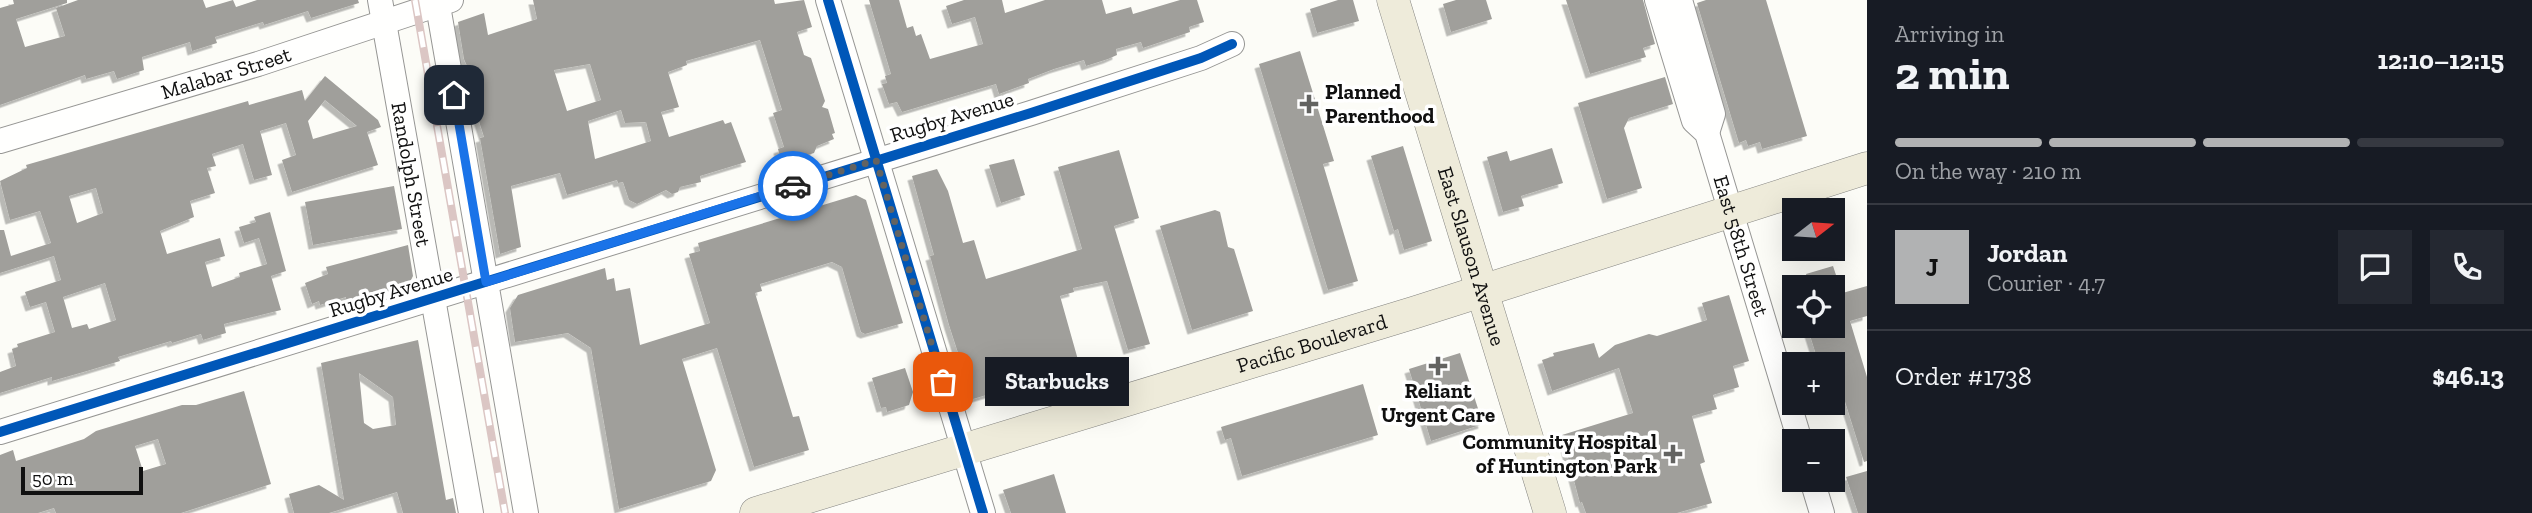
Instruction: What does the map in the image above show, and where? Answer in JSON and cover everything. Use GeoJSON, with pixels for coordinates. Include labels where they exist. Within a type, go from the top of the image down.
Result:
{"type":"FeatureCollection","features":[{"type":"Feature","properties":{"kind":"main road","name":"East Slauson Avenue"},"geometry":{"type":"LineString","coordinates":[[1393,0],[1550,513]]}},
{"type":"Feature","properties":{"kind":"main road","name":"Pacific Boulevard"},"geometry":{"type":"LineString","coordinates":[[756,513],[1481,291],[1867,168]]}},
{"type":"Feature","properties":{"kind":"street"},"geometry":{"type":"LineString","coordinates":[[828,0],[983,513]]}},
{"type":"Feature","properties":{"kind":"street","name":"East 58th Street"},"geometry":{"type":"LineString","coordinates":[[1657,0],[1694,121],[1707,133],[1796,429]]}},
{"type":"Feature","properties":{"kind":"street","name":"East 58th Street"},"geometry":{"type":"LineString","coordinates":[[1680,0],[1713,114],[1707,133]]}},
{"type":"Feature","properties":{"kind":"street"},"geometry":{"type":"LineString","coordinates":[[442,1],[526,513]]}},
{"type":"Feature","properties":{"kind":"street","name":"Malabar Street"},"geometry":{"type":"LineString","coordinates":[[0,141],[258,64],[382,11],[442,1]]}},
{"type":"Feature","properties":{"kind":"street","name":"Randolph Street"},"geometry":{"type":"LineString","coordinates":[[382,11],[471,513]]}},
{"type":"Feature","properties":{"kind":"street","name":"Rugby Avenue"},"geometry":{"type":"LineString","coordinates":[[0,432],[1201,58],[1232,44]]}},
{"type":"Feature","properties":{"kind":"street"},"geometry":{"type":"LineString","coordinates":[[1816,492],[1822,513]]}},
{"type":"Feature","properties":{"kind":"building"},"geometry":{"type":"Polygon","coordinates":[[[13,0],[67,0],[67,3],[16,19],[25,47],[65,36],[56,8],[78,0],[203,0],[206,8],[233,0],[236,7],[257,0],[358,0],[359,3],[311,18],[308,11],[264,25],[263,22],[215,37],[217,43],[192,51],[190,42],[142,57],[144,70],[117,79],[114,71],[86,79],[85,75],[0,105],[0,8],[14,4],[13,0]]]}},
{"type":"Feature","properties":{"kind":"building"},"geometry":{"type":"Polygon","coordinates":[[[533,0],[774,0],[775,4],[804,0],[812,27],[797,32],[804,55],[811,58],[825,101],[822,107],[828,109],[835,133],[832,134],[834,139],[817,146],[814,153],[782,163],[778,149],[784,147],[773,113],[782,110],[760,40],[686,61],[687,65],[668,72],[679,107],[661,112],[669,137],[723,120],[725,124],[731,122],[746,162],[700,176],[701,182],[680,187],[678,192],[672,194],[666,190],[637,204],[629,200],[623,182],[618,183],[617,180],[567,195],[560,173],[511,186],[521,247],[500,254],[480,138],[484,137],[472,99],[476,98],[474,82],[464,59],[458,22],[484,13],[488,35],[537,19],[533,0]],[[590,64],[554,70],[567,111],[601,100],[590,64]],[[621,110],[588,121],[595,159],[651,141],[646,122],[625,123],[621,110]]]}},
{"type":"Feature","properties":{"kind":"building"},"geometry":{"type":"Polygon","coordinates":[[[869,0],[899,0],[907,28],[913,26],[916,36],[921,34],[930,59],[983,44],[975,17],[952,24],[946,6],[964,0],[1002,0],[1005,13],[1045,0],[1102,0],[1106,14],[1131,7],[1133,14],[1180,0],[1197,0],[1204,22],[1189,27],[1190,32],[1143,48],[1141,42],[1116,49],[1117,55],[1086,66],[1084,60],[1054,69],[1028,79],[1029,83],[999,94],[996,84],[902,112],[897,102],[889,104],[882,84],[887,83],[885,76],[891,74],[869,0]]]}},
{"type":"Feature","properties":{"kind":"building"},"geometry":{"type":"Polygon","coordinates":[[[1338,0],[1353,0],[1359,21],[1317,33],[1310,9],[1338,0]]]}},
{"type":"Feature","properties":{"kind":"building"},"geometry":{"type":"Polygon","coordinates":[[[1456,0],[1486,0],[1492,19],[1451,32],[1443,4],[1456,0]]]}},
{"type":"Feature","properties":{"kind":"building"},"geometry":{"type":"Polygon","coordinates":[[[1566,0],[1643,0],[1655,44],[1643,48],[1646,57],[1590,74],[1566,0]]]}},
{"type":"Feature","properties":{"kind":"building"},"geometry":{"type":"Polygon","coordinates":[[[1706,0],[1766,0],[1807,136],[1762,149],[1760,142],[1748,146],[1746,140],[1739,143],[1697,3],[1706,0]]]}},
{"type":"Feature","properties":{"kind":"building"},"geometry":{"type":"Polygon","coordinates":[[[1300,51],[1334,161],[1323,164],[1358,281],[1328,290],[1259,64],[1300,51]]]}},
{"type":"Feature","properties":{"kind":"building"},"geometry":{"type":"Polygon","coordinates":[[[325,76],[378,120],[381,127],[367,132],[378,165],[292,192],[282,160],[296,155],[286,123],[260,131],[272,175],[254,180],[243,144],[212,154],[216,166],[207,168],[215,193],[190,201],[194,217],[160,231],[167,254],[220,238],[225,256],[205,262],[212,287],[240,277],[239,273],[267,264],[259,238],[244,243],[239,227],[256,222],[254,217],[270,212],[286,271],[271,276],[281,310],[224,324],[226,333],[203,340],[201,334],[172,343],[171,341],[118,357],[120,361],[0,393],[0,372],[16,366],[12,349],[18,347],[17,344],[55,332],[46,302],[30,307],[25,292],[61,280],[54,256],[0,273],[0,230],[4,230],[11,256],[51,243],[40,211],[10,220],[0,181],[27,168],[26,165],[248,101],[249,105],[302,90],[305,101],[325,76]],[[325,100],[308,121],[313,139],[357,126],[325,100]],[[96,188],[69,196],[77,223],[103,213],[96,188]],[[105,283],[63,297],[72,328],[87,324],[89,329],[116,320],[105,283]]]}},
{"type":"Feature","properties":{"kind":"building"},"geometry":{"type":"Polygon","coordinates":[[[1665,77],[1673,104],[1629,118],[1624,128],[1642,188],[1607,199],[1578,103],[1665,77]]]}},
{"type":"Feature","properties":{"kind":"building"},"geometry":{"type":"Polygon","coordinates":[[[1403,146],[1432,241],[1404,250],[1398,229],[1394,231],[1371,156],[1403,146]]]}},
{"type":"Feature","properties":{"kind":"building"},"geometry":{"type":"Polygon","coordinates":[[[1552,148],[1563,183],[1521,196],[1524,206],[1503,212],[1487,157],[1507,151],[1510,161],[1552,148]]]}},
{"type":"Feature","properties":{"kind":"building"},"geometry":{"type":"Polygon","coordinates":[[[1119,150],[1139,218],[1114,226],[1150,344],[1128,350],[1107,281],[1073,288],[1074,292],[1060,296],[1080,367],[973,399],[930,256],[934,255],[912,176],[937,169],[948,191],[963,243],[974,240],[986,279],[1082,249],[1058,167],[1119,150]]]}},
{"type":"Feature","properties":{"kind":"building"},"geometry":{"type":"Polygon","coordinates":[[[1014,159],[1025,195],[1001,203],[989,165],[1014,159]]]}},
{"type":"Feature","properties":{"kind":"building"},"geometry":{"type":"Polygon","coordinates":[[[394,186],[402,229],[313,245],[305,202],[394,186]]]}},
{"type":"Feature","properties":{"kind":"building"},"geometry":{"type":"Polygon","coordinates":[[[856,195],[866,200],[903,323],[865,334],[861,332],[842,267],[832,262],[760,284],[762,291],[755,293],[793,417],[799,416],[809,450],[754,467],[717,348],[682,359],[716,470],[711,481],[619,509],[591,348],[568,333],[515,342],[510,308],[518,295],[605,268],[607,280],[614,278],[616,291],[630,288],[640,345],[710,323],[689,254],[700,251],[698,243],[856,195]]]}},
{"type":"Feature","properties":{"kind":"building"},"geometry":{"type":"Polygon","coordinates":[[[1215,210],[1220,212],[1228,247],[1234,249],[1253,311],[1192,330],[1160,226],[1215,210]]]}},
{"type":"Feature","properties":{"kind":"building"},"geometry":{"type":"Polygon","coordinates":[[[408,245],[413,276],[410,282],[346,301],[346,297],[320,305],[319,301],[312,304],[305,283],[328,274],[326,267],[408,245]]]}},
{"type":"Feature","properties":{"kind":"building"},"geometry":{"type":"Polygon","coordinates":[[[1833,266],[1836,275],[1806,275],[1833,266]]]}},
{"type":"Feature","properties":{"kind":"building"},"geometry":{"type":"Polygon","coordinates":[[[1867,286],[1867,316],[1850,321],[1867,377],[1867,461],[1864,462],[1845,402],[1845,352],[1815,352],[1811,338],[1845,338],[1845,292],[1867,286]]]}},
{"type":"Feature","properties":{"kind":"building"},"geometry":{"type":"Polygon","coordinates":[[[1729,295],[1749,361],[1733,366],[1739,387],[1713,395],[1717,409],[1692,416],[1705,462],[1700,464],[1712,503],[1677,513],[1586,513],[1582,502],[1580,503],[1562,435],[1633,413],[1619,368],[1552,391],[1542,360],[1554,356],[1553,353],[1594,343],[1599,358],[1615,345],[1649,334],[1657,336],[1707,320],[1702,303],[1729,295]]]}},
{"type":"Feature","properties":{"kind":"building"},"geometry":{"type":"Polygon","coordinates":[[[418,340],[446,500],[453,498],[456,513],[403,513],[397,492],[329,513],[294,513],[289,494],[319,485],[344,500],[321,363],[418,340]],[[359,373],[364,423],[373,429],[396,425],[393,397],[359,373]]]}},
{"type":"Feature","properties":{"kind":"building"},"geometry":{"type":"Polygon","coordinates":[[[1460,353],[1483,424],[1431,441],[1409,369],[1460,353]]]}},
{"type":"Feature","properties":{"kind":"building"},"geometry":{"type":"Polygon","coordinates":[[[905,368],[913,392],[909,405],[887,412],[886,407],[881,408],[872,378],[905,368]]]}},
{"type":"Feature","properties":{"kind":"building"},"geometry":{"type":"Polygon","coordinates":[[[1363,384],[1378,435],[1242,476],[1231,438],[1225,440],[1221,427],[1363,384]]]}},
{"type":"Feature","properties":{"kind":"building"},"geometry":{"type":"Polygon","coordinates":[[[244,391],[271,484],[181,513],[56,513],[54,508],[38,513],[0,513],[0,455],[13,450],[16,461],[84,439],[96,431],[182,405],[196,405],[244,391]],[[158,439],[135,446],[143,471],[166,464],[158,439]]]}},
{"type":"Feature","properties":{"kind":"building"},"geometry":{"type":"Polygon","coordinates":[[[1867,471],[1867,513],[1858,513],[1846,477],[1867,471]]]}},
{"type":"Feature","properties":{"kind":"building"},"geometry":{"type":"Polygon","coordinates":[[[1054,474],[1066,513],[1011,513],[1003,490],[1054,474]]]}},
{"type":"Feature","properties":{"kind":"railway"},"geometry":{"type":"LineString","coordinates":[[415,0],[505,513]]}},
{"type":"Feature","properties":{"kind":"cycle path"},"geometry":{"type":"LineString","coordinates":[[828,0],[983,513]]}},
{"type":"Feature","properties":{"kind":"cycle path"},"geometry":{"type":"LineString","coordinates":[[0,432],[1031,113],[1201,58],[1232,44]]}},
{"type":"Feature","properties":{"kind":"way so far"},"geometry":{"type":"LineString","coordinates":[[793,186],[876,160],[943,382]]}},
{"type":"Feature","properties":{"kind":"place","name":"Planned Parenthood"},"geometry":{"type":"Point","coordinates":[1309,104]}},
{"type":"Feature","properties":{"kind":"place","name":"Reliant Urgent Care"},"geometry":{"type":"Point","coordinates":[1438,366]}},
{"type":"Feature","properties":{"kind":"place","name":"Starbucks"},"geometry":{"type":"Point","coordinates":[943,382]}},
{"type":"Feature","properties":{"kind":"place","name":"Community Hospital of Huntington Park"},"geometry":{"type":"Point","coordinates":[1673,454]}},
{"type":"Feature","properties":{"kind":"route"},"geometry":{"type":"LineString","coordinates":[[454,95],[486,282],[793,186]]}}]}
